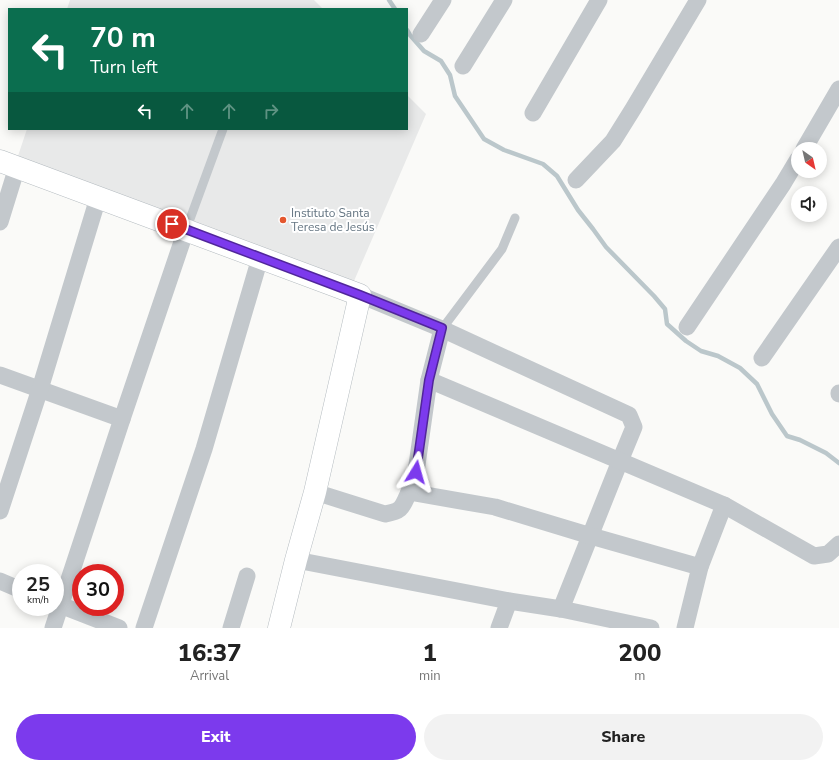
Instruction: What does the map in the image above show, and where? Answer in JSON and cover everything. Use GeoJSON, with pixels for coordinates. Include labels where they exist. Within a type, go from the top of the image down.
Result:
{"type":"FeatureCollection","features":[{"type":"Feature","properties":{"kind":"street"},"geometry":{"type":"LineString","coordinates":[[421,34],[443,0]]}},
{"type":"Feature","properties":{"kind":"street"},"geometry":{"type":"LineString","coordinates":[[463,66],[504,0]]}},
{"type":"Feature","properties":{"kind":"street"},"geometry":{"type":"LineString","coordinates":[[533,113],[599,0]]}},
{"type":"Feature","properties":{"kind":"street"},"geometry":{"type":"LineString","coordinates":[[576,180],[613,141],[698,0]]}},
{"type":"Feature","properties":{"kind":"street"},"geometry":{"type":"LineString","coordinates":[[808,142],[839,89]]}},
{"type":"Feature","properties":{"kind":"street"},"geometry":{"type":"LineString","coordinates":[[0,222],[8,164],[360,295],[442,328],[629,415],[634,427],[562,609]]}},
{"type":"Feature","properties":{"kind":"street"},"geometry":{"type":"LineString","coordinates":[[687,327],[791,171]]}},
{"type":"Feature","properties":{"kind":"street"},"geometry":{"type":"LineString","coordinates":[[0,511],[40,389],[98,198]]}},
{"type":"Feature","properties":{"kind":"street"},"geometry":{"type":"LineString","coordinates":[[64,587],[186,230]]}},
{"type":"Feature","properties":{"kind":"street"},"geometry":{"type":"LineString","coordinates":[[762,358],[839,247]]}},
{"type":"Feature","properties":{"kind":"street"},"geometry":{"type":"LineString","coordinates":[[144,628],[204,449],[260,258]]}},
{"type":"Feature","properties":{"kind":"street"},"geometry":{"type":"LineString","coordinates":[[280,628],[296,560],[315,492],[360,295]]}},
{"type":"Feature","properties":{"kind":"street"},"geometry":{"type":"LineString","coordinates":[[315,492],[385,514],[395,512],[402,508],[416,472],[429,380],[442,328]]}},
{"type":"Feature","properties":{"kind":"street"},"geometry":{"type":"LineString","coordinates":[[0,375],[122,419]]}},
{"type":"Feature","properties":{"kind":"street"},"geometry":{"type":"LineString","coordinates":[[429,380],[724,505],[814,556],[828,554],[839,544]]}},
{"type":"Feature","properties":{"kind":"street"},"geometry":{"type":"LineString","coordinates":[[409,492],[495,507],[700,567]]}},
{"type":"Feature","properties":{"kind":"street"},"geometry":{"type":"LineString","coordinates":[[685,628],[700,567],[724,505]]}},
{"type":"Feature","properties":{"kind":"street"},"geometry":{"type":"LineString","coordinates":[[296,560],[509,601],[562,609],[651,628]]}},
{"type":"Feature","properties":{"kind":"street"},"geometry":{"type":"LineString","coordinates":[[231,628],[247,576]]}},
{"type":"Feature","properties":{"kind":"street"},"geometry":{"type":"LineString","coordinates":[[0,581],[12,586]]}},
{"type":"Feature","properties":{"kind":"street"},"geometry":{"type":"LineString","coordinates":[[499,628],[509,601]]}},
{"type":"Feature","properties":{"kind":"street"},"geometry":{"type":"LineString","coordinates":[[64,606],[119,628]]}},
{"type":"Feature","properties":{"kind":"street"},"geometry":{"type":"LineString","coordinates":[[53,628],[56,616]]}},
{"type":"Feature","properties":{"kind":"lane"},"geometry":{"type":"LineString","coordinates":[[186,230],[223,130]]}},
{"type":"Feature","properties":{"kind":"lane"},"geometry":{"type":"LineString","coordinates":[[442,328],[502,249],[515,218]]}},
{"type":"Feature","properties":{"kind":"shaded area"},"geometry":{"type":"Polygon","coordinates":[[[70,0],[314,0],[322,8],[67,8],[70,0]]]}},
{"type":"Feature","properties":{"kind":"shaded area","name":"Instituto Santa Teresa de Jesús"},"geometry":{"type":"Polygon","coordinates":[[[408,96],[426,114],[354,281],[17,159],[27,130],[408,130],[408,96]]]}},
{"type":"Feature","properties":{"kind":"waterway"},"geometry":{"type":"LineString","coordinates":[[389,0],[394,8]]}},
{"type":"Feature","properties":{"kind":"waterway"},"geometry":{"type":"LineString","coordinates":[[408,32],[424,51],[441,61],[450,75],[455,96],[484,139],[504,150],[543,164],[557,176],[578,210],[606,247],[665,309],[667,324],[686,341],[701,351],[718,356],[740,368],[757,384],[772,414],[787,436],[800,440],[826,453],[839,463]]}},
{"type":"Feature","properties":{"kind":"place","name":"Instituto Santa Teresa de Jesús"},"geometry":{"type":"Point","coordinates":[283,220]}},
{"type":"Feature","properties":{"kind":"route"},"geometry":{"type":"LineString","coordinates":[[172,224],[360,295],[442,328],[429,380],[416,472]]}}]}
